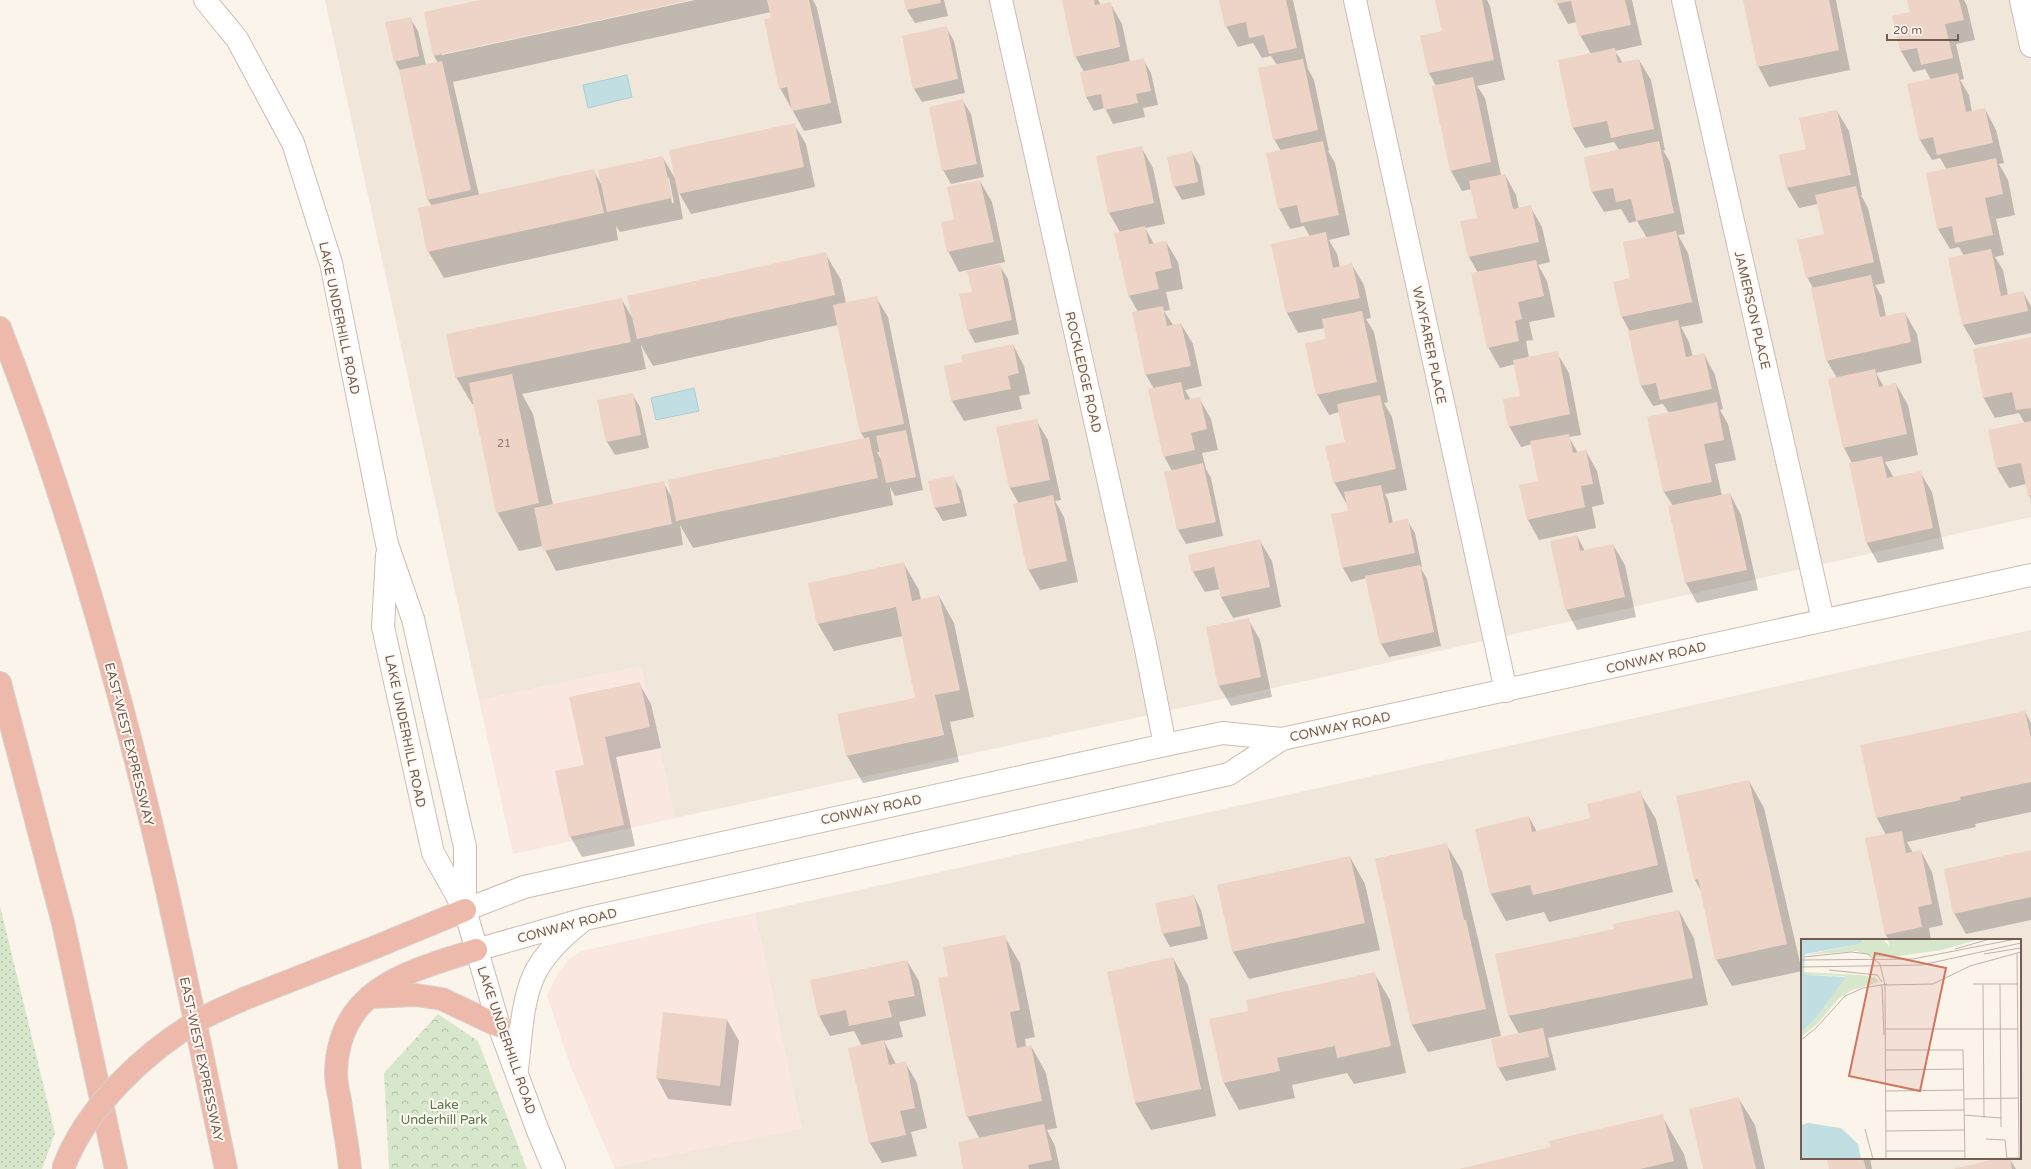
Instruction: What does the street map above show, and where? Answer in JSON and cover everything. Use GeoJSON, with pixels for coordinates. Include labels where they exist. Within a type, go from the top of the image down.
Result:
{"type":"FeatureCollection","features":[{"type":"Feature","properties":{"kind":"highway","name":"EAST-WEST EXPRESSWAY"},"geometry":{"type":"LineString","coordinates":[[0,328],[24,390],[69,527],[118,692],[160,861],[226,1169]]}},
{"type":"Feature","properties":{"kind":"highway"},"geometry":{"type":"LineString","coordinates":[[0,683],[63,923],[116,1169]]}},
{"type":"Feature","properties":{"kind":"highway"},"geometry":{"type":"LineString","coordinates":[[63,1169],[85,1126],[111,1092],[147,1058],[177,1034],[203,1018],[246,998],[465,910]]}},
{"type":"Feature","properties":{"kind":"highway"},"geometry":{"type":"LineString","coordinates":[[350,1169],[336,1073],[340,1045],[345,1027],[355,1009],[387,983],[443,960],[476,950]]}},
{"type":"Feature","properties":{"kind":"highway"},"geometry":{"type":"LineString","coordinates":[[368,997],[416,995],[442,999],[499,1026]]}},
{"type":"Feature","properties":{"kind":"main road","name":"LAKE UNDERHILL ROAD"},"geometry":{"type":"LineString","coordinates":[[205,0],[238,39],[293,143],[331,263],[387,544],[413,619],[465,846],[465,910]]}},
{"type":"Feature","properties":{"kind":"main road","name":"ROCKLEDGE ROAD"},"geometry":{"type":"LineString","coordinates":[[1001,0],[1143,636],[1165,745]]}},
{"type":"Feature","properties":{"kind":"main road","name":"WAYFARER PLACE"},"geometry":{"type":"LineString","coordinates":[[1355,0],[1506,691]]}},
{"type":"Feature","properties":{"kind":"main road","name":"JAMERSON PLACE"},"geometry":{"type":"LineString","coordinates":[[1683,0],[1823,620]]}},
{"type":"Feature","properties":{"kind":"main road"},"geometry":{"type":"LineString","coordinates":[[2021,0],[2031,46]]}},
{"type":"Feature","properties":{"kind":"main road","name":"LAKE UNDERHILL ROAD"},"geometry":{"type":"LineString","coordinates":[[387,544],[383,627],[433,853],[465,910],[499,1026],[554,1169]]}},
{"type":"Feature","properties":{"kind":"main road","name":"CONWAY ROAD"},"geometry":{"type":"LineString","coordinates":[[465,910],[524,887],[1165,745],[1223,733],[1282,739],[2031,575]]}},
{"type":"Feature","properties":{"kind":"main road","name":"CONWAY ROAD"},"geometry":{"type":"LineString","coordinates":[[476,950],[585,919],[1229,774],[1282,739]]}},
{"type":"Feature","properties":{"kind":"main road"},"geometry":{"type":"LineString","coordinates":[[516,1072],[526,1002],[535,975],[548,955],[564,936],[585,919]]}},
{"type":"Feature","properties":{"kind":"shaded area"},"geometry":{"type":"Polygon","coordinates":[[[325,0],[2031,0],[2031,517],[1337,674],[675,818],[641,666],[479,700],[325,0]]]}},
{"type":"Feature","properties":{"kind":"shaded area"},"geometry":{"type":"Polygon","coordinates":[[[2031,630],[2031,1169],[615,1169],[614,1167],[801,1128],[755,913],[2031,630]]]}},
{"type":"Feature","properties":{"kind":"shaded area"},"geometry":{"type":"Polygon","coordinates":[[[641,666],[675,818],[513,854],[479,700],[641,666]]]}},
{"type":"Feature","properties":{"kind":"shaded area"},"geometry":{"type":"Polygon","coordinates":[[[755,913],[801,1129],[614,1167],[570,1065],[547,995],[558,973],[570,959],[581,951],[755,913]]]}},
{"type":"Feature","properties":{"kind":"green space"},"geometry":{"type":"Polygon","coordinates":[[[0,906],[55,1133],[42,1169],[0,1169],[0,906]]]}},
{"type":"Feature","properties":{"kind":"green space","name":"Lake Underhill Park"},"geometry":{"type":"Polygon","coordinates":[[[438,1014],[478,1041],[527,1169],[389,1169],[384,1073],[438,1014]]]}},
{"type":"Feature","properties":{"kind":"water"},"geometry":{"type":"Polygon","coordinates":[[[627,75],[632,97],[588,108],[583,85],[627,75]]]}},
{"type":"Feature","properties":{"kind":"water"},"geometry":{"type":"Polygon","coordinates":[[[694,388],[699,411],[656,420],[651,398],[694,388]]]}},
{"type":"Feature","properties":{"kind":"building"},"geometry":{"type":"Polygon","coordinates":[[[480,0],[686,1],[433,56],[424,12],[480,0]]]}},
{"type":"Feature","properties":{"kind":"building"},"geometry":{"type":"Polygon","coordinates":[[[767,0],[809,0],[831,103],[792,111],[787,87],[779,89],[764,19],[771,18],[767,0]]]}},
{"type":"Feature","properties":{"kind":"building"},"geometry":{"type":"Polygon","coordinates":[[[904,0],[940,0],[941,3],[906,10],[904,0]]]}},
{"type":"Feature","properties":{"kind":"building"},"geometry":{"type":"Polygon","coordinates":[[[1062,0],[1094,0],[1095,5],[1111,2],[1120,47],[1074,57],[1062,0]]]}},
{"type":"Feature","properties":{"kind":"building"},"geometry":{"type":"Polygon","coordinates":[[[1219,0],[1286,0],[1297,48],[1269,54],[1264,35],[1249,38],[1246,22],[1225,27],[1219,0]]]}},
{"type":"Feature","properties":{"kind":"building"},"geometry":{"type":"Polygon","coordinates":[[[1435,0],[1482,0],[1494,60],[1428,73],[1420,36],[1442,31],[1435,0]]]}},
{"type":"Feature","properties":{"kind":"building"},"geometry":{"type":"Polygon","coordinates":[[[1554,0],[1625,0],[1631,25],[1579,36],[1571,1],[1555,4],[1554,0]]]}},
{"type":"Feature","properties":{"kind":"building"},"geometry":{"type":"Polygon","coordinates":[[[1743,0],[1829,0],[1839,50],[1757,67],[1743,0]]]}},
{"type":"Feature","properties":{"kind":"building"},"geometry":{"type":"Polygon","coordinates":[[[1907,0],[1959,0],[1964,20],[1945,24],[1953,58],[1921,65],[1917,48],[1900,51],[1892,16],[1910,12],[1907,0]]]}},
{"type":"Feature","properties":{"kind":"building"},"geometry":{"type":"Polygon","coordinates":[[[411,17],[419,56],[394,62],[385,22],[411,17]]]}},
{"type":"Feature","properties":{"kind":"building"},"geometry":{"type":"Polygon","coordinates":[[[947,26],[958,79],[913,89],[902,36],[947,26]]]}},
{"type":"Feature","properties":{"kind":"building"},"geometry":{"type":"Polygon","coordinates":[[[1615,48],[1618,63],[1639,59],[1654,129],[1611,138],[1607,121],[1572,128],[1558,60],[1615,48]]]}},
{"type":"Feature","properties":{"kind":"building"},"geometry":{"type":"Polygon","coordinates":[[[1144,58],[1151,91],[1136,94],[1138,103],[1104,110],[1101,94],[1086,97],[1080,72],[1144,58]]]}},
{"type":"Feature","properties":{"kind":"building"},"geometry":{"type":"Polygon","coordinates":[[[1303,59],[1318,130],[1273,140],[1258,68],[1303,59]]]}},
{"type":"Feature","properties":{"kind":"building"},"geometry":{"type":"Polygon","coordinates":[[[442,61],[471,190],[427,200],[399,70],[442,61]]]}},
{"type":"Feature","properties":{"kind":"building"},"geometry":{"type":"Polygon","coordinates":[[[1958,73],[1966,112],[1985,108],[1993,143],[1937,155],[1933,137],[1919,140],[1907,84],[1958,73]]]}},
{"type":"Feature","properties":{"kind":"building"},"geometry":{"type":"Polygon","coordinates":[[[1473,77],[1491,162],[1450,171],[1432,86],[1473,77]]]}},
{"type":"Feature","properties":{"kind":"building"},"geometry":{"type":"Polygon","coordinates":[[[963,99],[977,164],[942,171],[929,107],[963,99]]]}},
{"type":"Feature","properties":{"kind":"building"},"geometry":{"type":"Polygon","coordinates":[[[1837,110],[1851,175],[1786,188],[1779,155],[1806,149],[1799,118],[1837,110]]]}},
{"type":"Feature","properties":{"kind":"building"},"geometry":{"type":"Polygon","coordinates":[[[795,123],[804,167],[678,194],[669,150],[795,123]]]}},
{"type":"Feature","properties":{"kind":"building"},"geometry":{"type":"Polygon","coordinates":[[[1323,141],[1339,215],[1301,223],[1297,205],[1278,209],[1266,153],[1323,141]]]}},
{"type":"Feature","properties":{"kind":"building"},"geometry":{"type":"Polygon","coordinates":[[[1659,141],[1674,213],[1636,221],[1631,199],[1616,202],[1613,188],[1591,192],[1584,157],[1659,141]]]}},
{"type":"Feature","properties":{"kind":"building"},"geometry":{"type":"Polygon","coordinates":[[[1142,146],[1154,203],[1108,213],[1096,156],[1142,146]]]}},
{"type":"Feature","properties":{"kind":"building"},"geometry":{"type":"Polygon","coordinates":[[[1192,151],[1198,182],[1173,187],[1167,157],[1192,151]]]}},
{"type":"Feature","properties":{"kind":"building"},"geometry":{"type":"Polygon","coordinates":[[[663,156],[672,198],[607,212],[598,170],[663,156]]]}},
{"type":"Feature","properties":{"kind":"building"},"geometry":{"type":"Polygon","coordinates":[[[1996,158],[2003,194],[1985,198],[1993,235],[1955,243],[1952,226],[1937,229],[1926,173],[1996,158]]]}},
{"type":"Feature","properties":{"kind":"building"},"geometry":{"type":"Polygon","coordinates":[[[594,169],[604,213],[427,252],[418,208],[594,169]]]}},
{"type":"Feature","properties":{"kind":"building"},"geometry":{"type":"Polygon","coordinates":[[[1505,174],[1513,209],[1531,205],[1539,242],[1468,257],[1460,221],[1477,218],[1469,181],[1505,174]]]}},
{"type":"Feature","properties":{"kind":"building"},"geometry":{"type":"Polygon","coordinates":[[[980,180],[994,242],[947,252],[941,222],[954,219],[947,187],[980,180]]]}},
{"type":"Feature","properties":{"kind":"building"},"geometry":{"type":"Polygon","coordinates":[[[1856,186],[1874,262],[1806,278],[1797,240],[1824,234],[1815,195],[1856,186]]]}},
{"type":"Feature","properties":{"kind":"building"},"geometry":{"type":"Polygon","coordinates":[[[1145,226],[1149,244],[1166,241],[1172,268],[1155,272],[1159,289],[1128,296],[1114,233],[1145,226]]]}},
{"type":"Feature","properties":{"kind":"building"},"geometry":{"type":"Polygon","coordinates":[[[1676,231],[1692,302],[1621,317],[1613,282],[1630,278],[1623,242],[1676,231]]]}},
{"type":"Feature","properties":{"kind":"building"},"geometry":{"type":"Polygon","coordinates":[[[1326,232],[1333,268],[1352,263],[1360,298],[1286,313],[1271,244],[1326,232]]]}},
{"type":"Feature","properties":{"kind":"building"},"geometry":{"type":"Polygon","coordinates":[[[1991,249],[2001,296],[2023,291],[2028,311],[1962,325],[1948,258],[1991,249]]]}},
{"type":"Feature","properties":{"kind":"building"},"geometry":{"type":"Polygon","coordinates":[[[826,252],[835,295],[637,339],[627,296],[826,252]]]}},
{"type":"Feature","properties":{"kind":"building"},"geometry":{"type":"Polygon","coordinates":[[[1536,260],[1544,296],[1518,302],[1522,319],[1515,321],[1519,341],[1487,348],[1471,273],[1536,260]]]}},
{"type":"Feature","properties":{"kind":"building"},"geometry":{"type":"Polygon","coordinates":[[[1000,264],[1012,320],[967,330],[959,294],[972,292],[967,271],[1000,264]]]}},
{"type":"Feature","properties":{"kind":"building"},"geometry":{"type":"Polygon","coordinates":[[[1871,275],[1880,317],[1905,312],[1911,342],[1826,361],[1811,288],[1871,275]]]}},
{"type":"Feature","properties":{"kind":"building"},"geometry":{"type":"Polygon","coordinates":[[[877,296],[904,424],[860,433],[833,305],[877,296]]]}},
{"type":"Feature","properties":{"kind":"building"},"geometry":{"type":"Polygon","coordinates":[[[622,298],[631,342],[455,378],[446,334],[622,298]]]}},
{"type":"Feature","properties":{"kind":"building"},"geometry":{"type":"Polygon","coordinates":[[[1163,306],[1167,326],[1181,323],[1191,366],[1145,375],[1132,312],[1163,306]]]}},
{"type":"Feature","properties":{"kind":"building"},"geometry":{"type":"Polygon","coordinates":[[[1362,311],[1377,382],[1316,395],[1305,343],[1326,339],[1322,319],[1362,311]]]}},
{"type":"Feature","properties":{"kind":"building"},"geometry":{"type":"Polygon","coordinates":[[[1678,320],[1686,357],[1704,353],[1712,389],[1660,400],[1656,383],[1640,386],[1628,331],[1678,320]]]}},
{"type":"Feature","properties":{"kind":"building"},"geometry":{"type":"Polygon","coordinates":[[[2031,337],[2031,408],[2016,410],[2012,392],[1983,398],[1973,349],[2031,337]]]}},
{"type":"Feature","properties":{"kind":"building"},"geometry":{"type":"Polygon","coordinates":[[[1013,344],[1019,373],[1008,376],[1011,389],[951,401],[944,366],[963,362],[961,355],[1013,344]]]}},
{"type":"Feature","properties":{"kind":"building"},"geometry":{"type":"Polygon","coordinates":[[[1558,351],[1570,414],[1508,427],[1503,399],[1520,396],[1513,360],[1558,351]]]}},
{"type":"Feature","properties":{"kind":"building"},"geometry":{"type":"Polygon","coordinates":[[[1875,369],[1879,387],[1896,383],[1907,434],[1843,448],[1828,379],[1875,369]]]}},
{"type":"Feature","properties":{"kind":"building"},"geometry":{"type":"Polygon","coordinates":[[[512,374],[539,503],[496,513],[469,383],[512,374]]]}},
{"type":"Feature","properties":{"kind":"building"},"geometry":{"type":"Polygon","coordinates":[[[1181,382],[1185,400],[1200,397],[1207,429],[1191,433],[1195,450],[1163,457],[1148,389],[1181,382]]]}},
{"type":"Feature","properties":{"kind":"building"},"geometry":{"type":"Polygon","coordinates":[[[633,393],[641,435],[606,442],[597,400],[633,393]]]}},
{"type":"Feature","properties":{"kind":"building"},"geometry":{"type":"Polygon","coordinates":[[[1380,395],[1396,469],[1333,483],[1325,446],[1345,442],[1337,404],[1380,395]]]}},
{"type":"Feature","properties":{"kind":"building"},"geometry":{"type":"Polygon","coordinates":[[[1717,402],[1724,440],[1704,444],[1712,482],[1663,492],[1647,417],[1717,402]]]}},
{"type":"Feature","properties":{"kind":"building"},"geometry":{"type":"Polygon","coordinates":[[[1037,419],[1050,480],[1009,488],[996,427],[1037,419]]]}},
{"type":"Feature","properties":{"kind":"building"},"geometry":{"type":"Polygon","coordinates":[[[2031,421],[2031,495],[2028,496],[2021,463],[1996,468],[1988,430],[2031,421]]]}},
{"type":"Feature","properties":{"kind":"building"},"geometry":{"type":"Polygon","coordinates":[[[906,430],[916,477],[886,483],[876,436],[906,430]]]}},
{"type":"Feature","properties":{"kind":"building"},"geometry":{"type":"Polygon","coordinates":[[[1569,434],[1573,453],[1586,450],[1593,484],[1581,486],[1585,507],[1527,520],[1519,485],[1538,481],[1530,441],[1569,434]]]}},
{"type":"Feature","properties":{"kind":"building"},"geometry":{"type":"Polygon","coordinates":[[[869,437],[878,478],[676,521],[668,480],[869,437]]]}},
{"type":"Feature","properties":{"kind":"building"},"geometry":{"type":"Polygon","coordinates":[[[1882,456],[1887,478],[1921,471],[1933,528],[1866,543],[1849,463],[1882,456]]]}},
{"type":"Feature","properties":{"kind":"building"},"geometry":{"type":"Polygon","coordinates":[[[1203,463],[1216,522],[1177,530],[1164,472],[1203,463]]]}},
{"type":"Feature","properties":{"kind":"building"},"geometry":{"type":"Polygon","coordinates":[[[954,475],[960,503],[934,508],[928,481],[954,475]]]}},
{"type":"Feature","properties":{"kind":"building"},"geometry":{"type":"Polygon","coordinates":[[[664,481],[672,524],[543,551],[534,508],[664,481]]]}},
{"type":"Feature","properties":{"kind":"building"},"geometry":{"type":"Polygon","coordinates":[[[1381,485],[1389,523],[1408,518],[1415,553],[1342,568],[1331,514],[1348,511],[1344,492],[1381,485]]]}},
{"type":"Feature","properties":{"kind":"building"},"geometry":{"type":"Polygon","coordinates":[[[1730,493],[1747,570],[1685,583],[1668,506],[1730,493]]]}},
{"type":"Feature","properties":{"kind":"building"},"geometry":{"type":"Polygon","coordinates":[[[1053,495],[1067,561],[1027,570],[1013,504],[1053,495]]]}},
{"type":"Feature","properties":{"kind":"building"},"geometry":{"type":"Polygon","coordinates":[[[1577,535],[1580,551],[1613,544],[1625,597],[1565,610],[1550,541],[1577,535]]]}},
{"type":"Feature","properties":{"kind":"building"},"geometry":{"type":"Polygon","coordinates":[[[1260,539],[1270,587],[1221,597],[1214,567],[1192,572],[1188,555],[1260,539]]]}},
{"type":"Feature","properties":{"kind":"building"},"geometry":{"type":"Polygon","coordinates":[[[904,562],[912,601],[939,595],[960,690],[935,695],[944,735],[846,756],[837,714],[915,698],[896,607],[817,624],[808,583],[904,562]]]}},
{"type":"Feature","properties":{"kind":"building"},"geometry":{"type":"Polygon","coordinates":[[[1420,565],[1434,632],[1380,644],[1365,576],[1420,565]]]}},
{"type":"Feature","properties":{"kind":"building"},"geometry":{"type":"Polygon","coordinates":[[[1249,618],[1261,677],[1218,686],[1206,627],[1249,618]]]}},
{"type":"Feature","properties":{"kind":"building"},"geometry":{"type":"Polygon","coordinates":[[[640,682],[650,727],[605,737],[624,825],[569,837],[555,771],[584,765],[569,697],[640,682]]]}},
{"type":"Feature","properties":{"kind":"building"},"geometry":{"type":"Polygon","coordinates":[[[2025,711],[2031,738],[2031,782],[1960,797],[1961,800],[1876,818],[1860,745],[2025,711]]]}},
{"type":"Feature","properties":{"kind":"building"},"geometry":{"type":"Polygon","coordinates":[[[1749,780],[1787,944],[1715,960],[1698,879],[1694,880],[1676,796],[1749,780]]]}},
{"type":"Feature","properties":{"kind":"building"},"geometry":{"type":"Polygon","coordinates":[[[1641,791],[1658,865],[1533,895],[1530,885],[1490,894],[1475,829],[1529,816],[1532,832],[1590,818],[1587,804],[1641,791]]]}},
{"type":"Feature","properties":{"kind":"building"},"geometry":{"type":"Polygon","coordinates":[[[1902,831],[1906,853],[1921,850],[1932,904],[1918,907],[1922,927],[1885,935],[1865,838],[1902,831]]]}},
{"type":"Feature","properties":{"kind":"building"},"geometry":{"type":"Polygon","coordinates":[[[1447,843],[1486,1009],[1411,1025],[1375,859],[1447,843]]]}},
{"type":"Feature","properties":{"kind":"building"},"geometry":{"type":"Polygon","coordinates":[[[2031,850],[2031,897],[1953,914],[1944,869],[2031,850]]]}},
{"type":"Feature","properties":{"kind":"building"},"geometry":{"type":"Polygon","coordinates":[[[1350,856],[1365,923],[1232,952],[1217,885],[1350,856]]]}},
{"type":"Feature","properties":{"kind":"building"},"geometry":{"type":"Polygon","coordinates":[[[1194,895],[1201,926],[1162,934],[1155,903],[1194,895]]]}},
{"type":"Feature","properties":{"kind":"building"},"geometry":{"type":"Polygon","coordinates":[[[1679,910],[1693,978],[1508,1016],[1495,954],[1614,929],[1613,924],[1679,910]]]}},
{"type":"Feature","properties":{"kind":"building"},"geometry":{"type":"Polygon","coordinates":[[[1005,935],[1020,1010],[1010,1012],[1017,1048],[1031,1045],[1042,1101],[966,1117],[938,978],[948,976],[943,947],[1005,935]]]}},
{"type":"Feature","properties":{"kind":"building"},"geometry":{"type":"Polygon","coordinates":[[[1173,957],[1201,1089],[1135,1103],[1107,972],[1173,957]]]}},
{"type":"Feature","properties":{"kind":"building"},"geometry":{"type":"Polygon","coordinates":[[[907,960],[915,996],[888,1001],[892,1017],[849,1026],[846,1010],[818,1016],[810,980],[907,960]]]}},
{"type":"Feature","properties":{"kind":"building"},"geometry":{"type":"Polygon","coordinates":[[[1375,972],[1391,1046],[1337,1058],[1335,1046],[1277,1058],[1280,1071],[1223,1083],[1209,1019],[1248,1011],[1246,1000],[1375,972]]]}},
{"type":"Feature","properties":{"kind":"building"},"geometry":{"type":"Polygon","coordinates":[[[663,1012],[727,1019],[720,1086],[656,1078],[663,1012]]]}},
{"type":"Feature","properties":{"kind":"building"},"geometry":{"type":"Polygon","coordinates":[[[1543,1028],[1549,1057],[1497,1068],[1491,1039],[1543,1028]]]}},
{"type":"Feature","properties":{"kind":"building"},"geometry":{"type":"Polygon","coordinates":[[[884,1040],[889,1065],[906,1061],[915,1108],[900,1111],[906,1135],[869,1143],[848,1048],[884,1040]]]}},
{"type":"Feature","properties":{"kind":"building"},"geometry":{"type":"Polygon","coordinates":[[[1739,1097],[1756,1169],[1703,1169],[1689,1109],[1739,1097]]]}},
{"type":"Feature","properties":{"kind":"building"},"geometry":{"type":"Polygon","coordinates":[[[1663,1114],[1674,1161],[1640,1169],[1459,1169],[1551,1147],[1549,1141],[1663,1114]]]}},
{"type":"Feature","properties":{"kind":"building"},"geometry":{"type":"Polygon","coordinates":[[[1044,1124],[1052,1160],[1028,1165],[1029,1169],[963,1169],[958,1142],[1044,1124]]]}},
{"type":"Feature","properties":{"kind":"building"},"geometry":{"type":"Polygon","coordinates":[[[1827,1159],[1863,1159],[1866,1169],[1829,1169],[1827,1159]]]}},
{"type":"Feature","properties":{"kind":"building"},"geometry":{"type":"Polygon","coordinates":[[[1995,1159],[2010,1159],[2012,1169],[1953,1169],[1995,1159]]]}}]}
